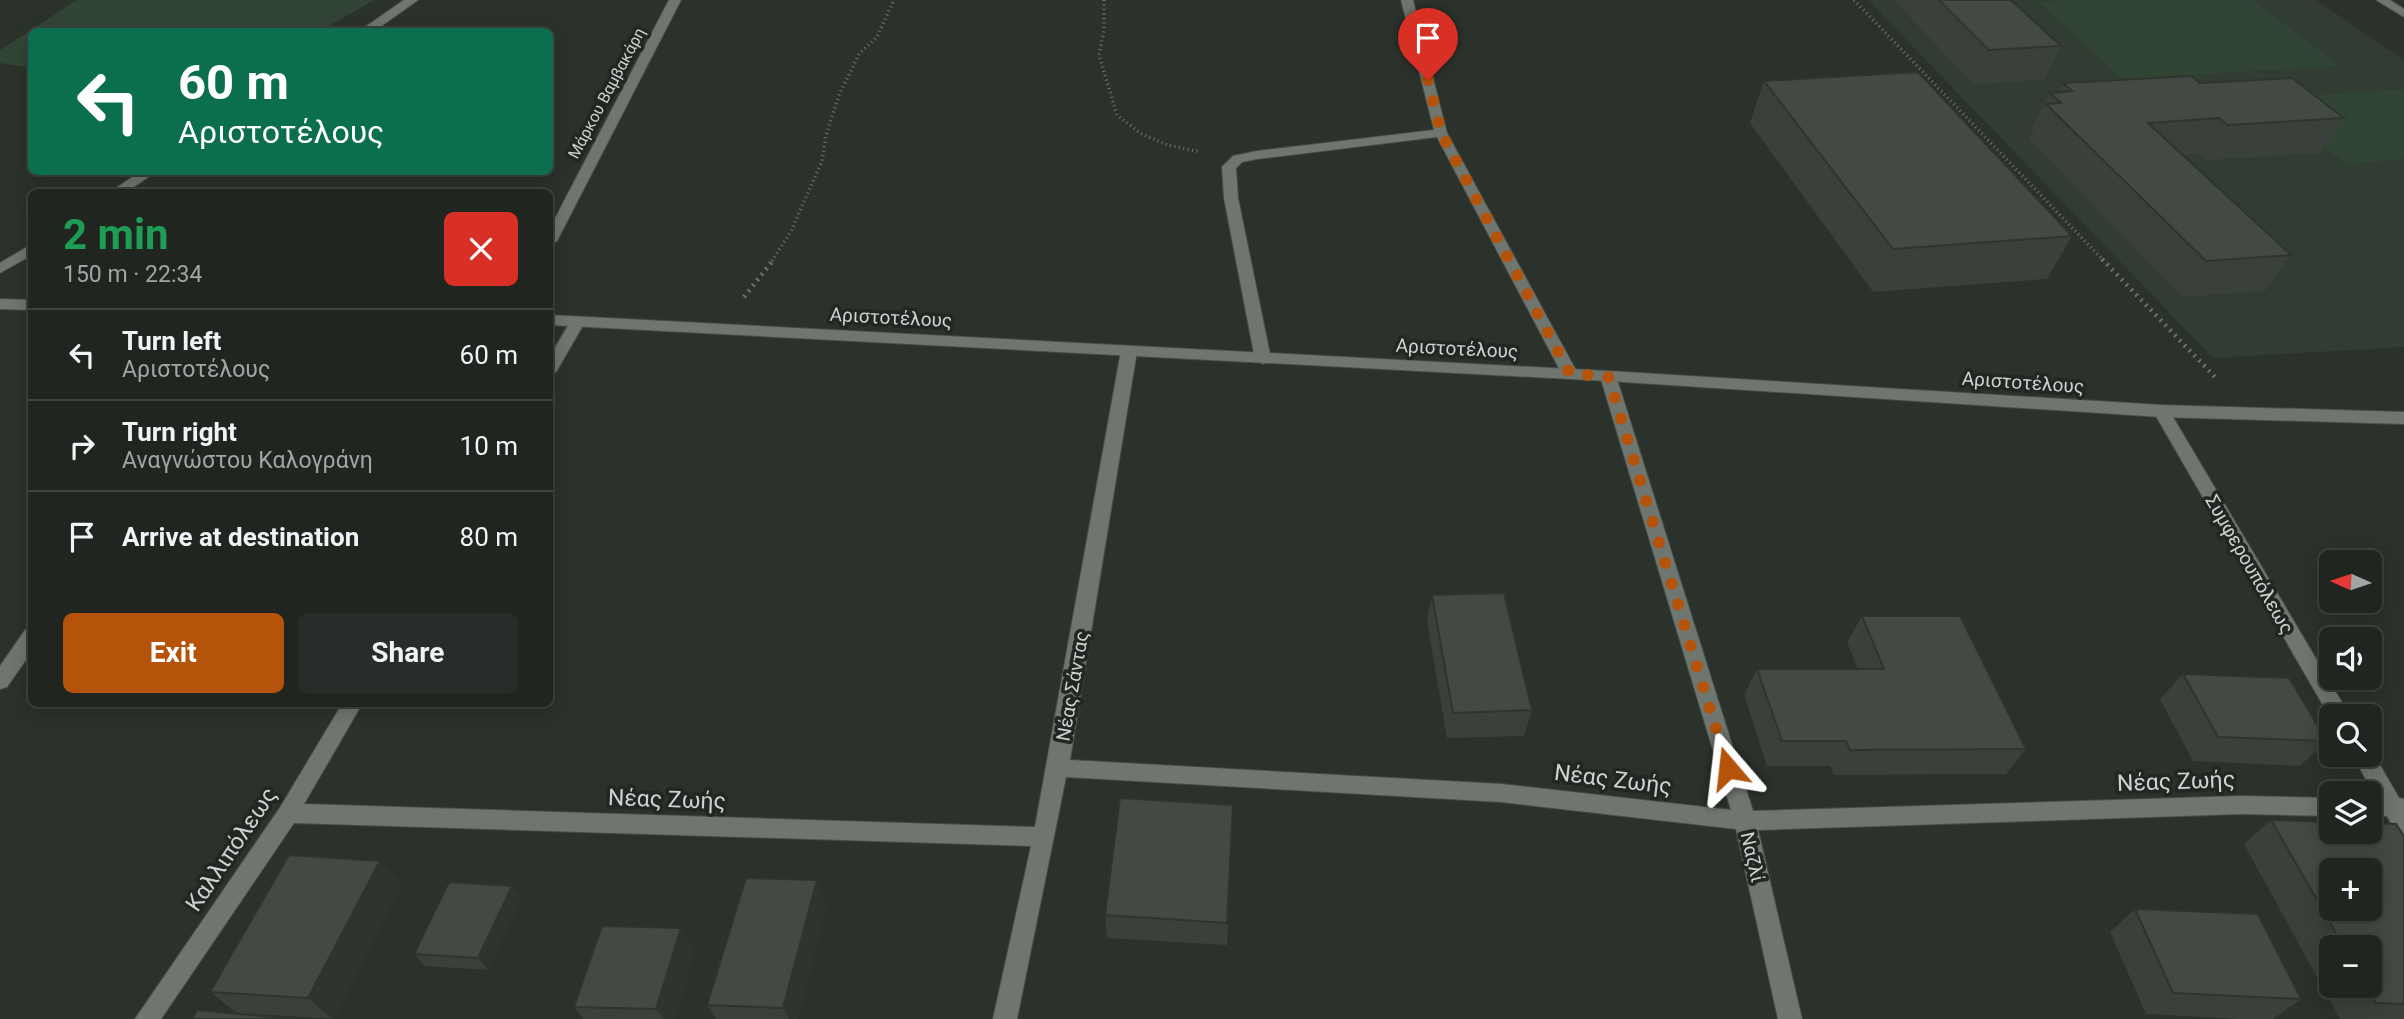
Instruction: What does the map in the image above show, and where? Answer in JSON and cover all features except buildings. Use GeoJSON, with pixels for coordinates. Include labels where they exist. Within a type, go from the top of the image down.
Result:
{"type":"FeatureCollection","features":[{"type":"Feature","properties":{"kind":"street"},"geometry":{"type":"LineString","coordinates":[[370,28],[412,0]]}},
{"type":"Feature","properties":{"kind":"street","name":"Μάρκου Βαμβακάρη"},"geometry":{"type":"LineString","coordinates":[[553,235],[675,0]]}},
{"type":"Feature","properties":{"kind":"street"},"geometry":{"type":"LineString","coordinates":[[1407,0],[1441,133],[1570,374]]}},
{"type":"Feature","properties":{"kind":"street"},"geometry":{"type":"LineString","coordinates":[[2382,0],[2404,14]]}},
{"type":"Feature","properties":{"kind":"street"},"geometry":{"type":"LineString","coordinates":[[1263,359],[1231,198],[1229,167],[1238,159],[1257,155],[1441,133]]}},
{"type":"Feature","properties":{"kind":"street"},"geometry":{"type":"LineString","coordinates":[[122,189],[144,175]]}},
{"type":"Feature","properties":{"kind":"street"},"geometry":{"type":"LineString","coordinates":[[0,269],[28,251]]}},
{"type":"Feature","properties":{"kind":"street"},"geometry":{"type":"LineString","coordinates":[[0,304],[28,305]]}},
{"type":"Feature","properties":{"kind":"street","name":"Αριστοτέλους"},"geometry":{"type":"LineString","coordinates":[[553,320],[1608,376],[2161,411],[2404,418]]}},
{"type":"Feature","properties":{"kind":"street"},"geometry":{"type":"LineString","coordinates":[[553,363],[576,321]]}},
{"type":"Feature","properties":{"kind":"street","name":"Νέας Σάντας"},"geometry":{"type":"LineString","coordinates":[[1005,1019],[1058,768],[1129,351]]}},
{"type":"Feature","properties":{"kind":"street","name":"Ναζλί"},"geometry":{"type":"LineString","coordinates":[[1608,376],[1745,821],[1790,1019]]}},
{"type":"Feature","properties":{"kind":"street","name":"Συμφερουπόλεως"},"geometry":{"type":"LineString","coordinates":[[2161,411],[2333,704]]}},
{"type":"Feature","properties":{"kind":"street"},"geometry":{"type":"LineString","coordinates":[[0,681],[28,641]]}},
{"type":"Feature","properties":{"kind":"street","name":"Καλλιπόλεως"},"geometry":{"type":"LineString","coordinates":[[147,1019],[288,813],[350,707]]}},
{"type":"Feature","properties":{"kind":"street"},"geometry":{"type":"LineString","coordinates":[[2371,767],[2401,813]]}},
{"type":"Feature","properties":{"kind":"street","name":"Νέας Ζωής"},"geometry":{"type":"LineString","coordinates":[[1058,768],[1501,793],[1745,821],[2242,805],[2319,807]]}},
{"type":"Feature","properties":{"kind":"street"},"geometry":{"type":"LineString","coordinates":[[2382,809],[2401,813]]}},
{"type":"Feature","properties":{"kind":"street","name":"Νέας Ζωής"},"geometry":{"type":"LineString","coordinates":[[288,813],[1044,836]]}},
{"type":"Feature","properties":{"kind":"path"},"geometry":{"type":"LineString","coordinates":[[722,329],[754,282],[775,258],[791,231],[822,161],[826,135],[839,95],[859,54],[877,37],[894,0]]}},
{"type":"Feature","properties":{"kind":"path"},"geometry":{"type":"LineString","coordinates":[[1104,0],[1104,30],[1099,55],[1117,115],[1149,137],[1167,145],[1199,151],[1229,167]]}},
{"type":"Feature","properties":{"kind":"path"},"geometry":{"type":"LineString","coordinates":[[1854,0],[2252,415]]}},
{"type":"Feature","properties":{"kind":"shaded area"},"geometry":{"type":"Polygon","coordinates":[[[77,0],[374,0],[325,28],[34,28],[77,0]]]}},
{"type":"Feature","properties":{"kind":"shaded area"},"geometry":{"type":"Polygon","coordinates":[[[1868,0],[2316,0],[2404,60],[2404,347],[2213,358],[1868,0]]]}},
{"type":"Feature","properties":{"kind":"shaded area"},"geometry":{"type":"Polygon","coordinates":[[[2252,0],[2340,66],[2122,79],[2039,2],[2252,0]]]}},
{"type":"Feature","properties":{"kind":"shaded area"},"geometry":{"type":"Polygon","coordinates":[[[28,32],[28,68],[0,63],[0,50],[28,32]]]}},
{"type":"Feature","properties":{"kind":"shaded area"},"geometry":{"type":"Polygon","coordinates":[[[2404,89],[2404,159],[2346,164],[2264,99],[2404,89]]]}},
{"type":"Feature","properties":{"kind":"route"},"geometry":{"type":"LineString","coordinates":[[1428,80],[1441,133],[1570,374],[1608,376],[1728,768]]}}]}
